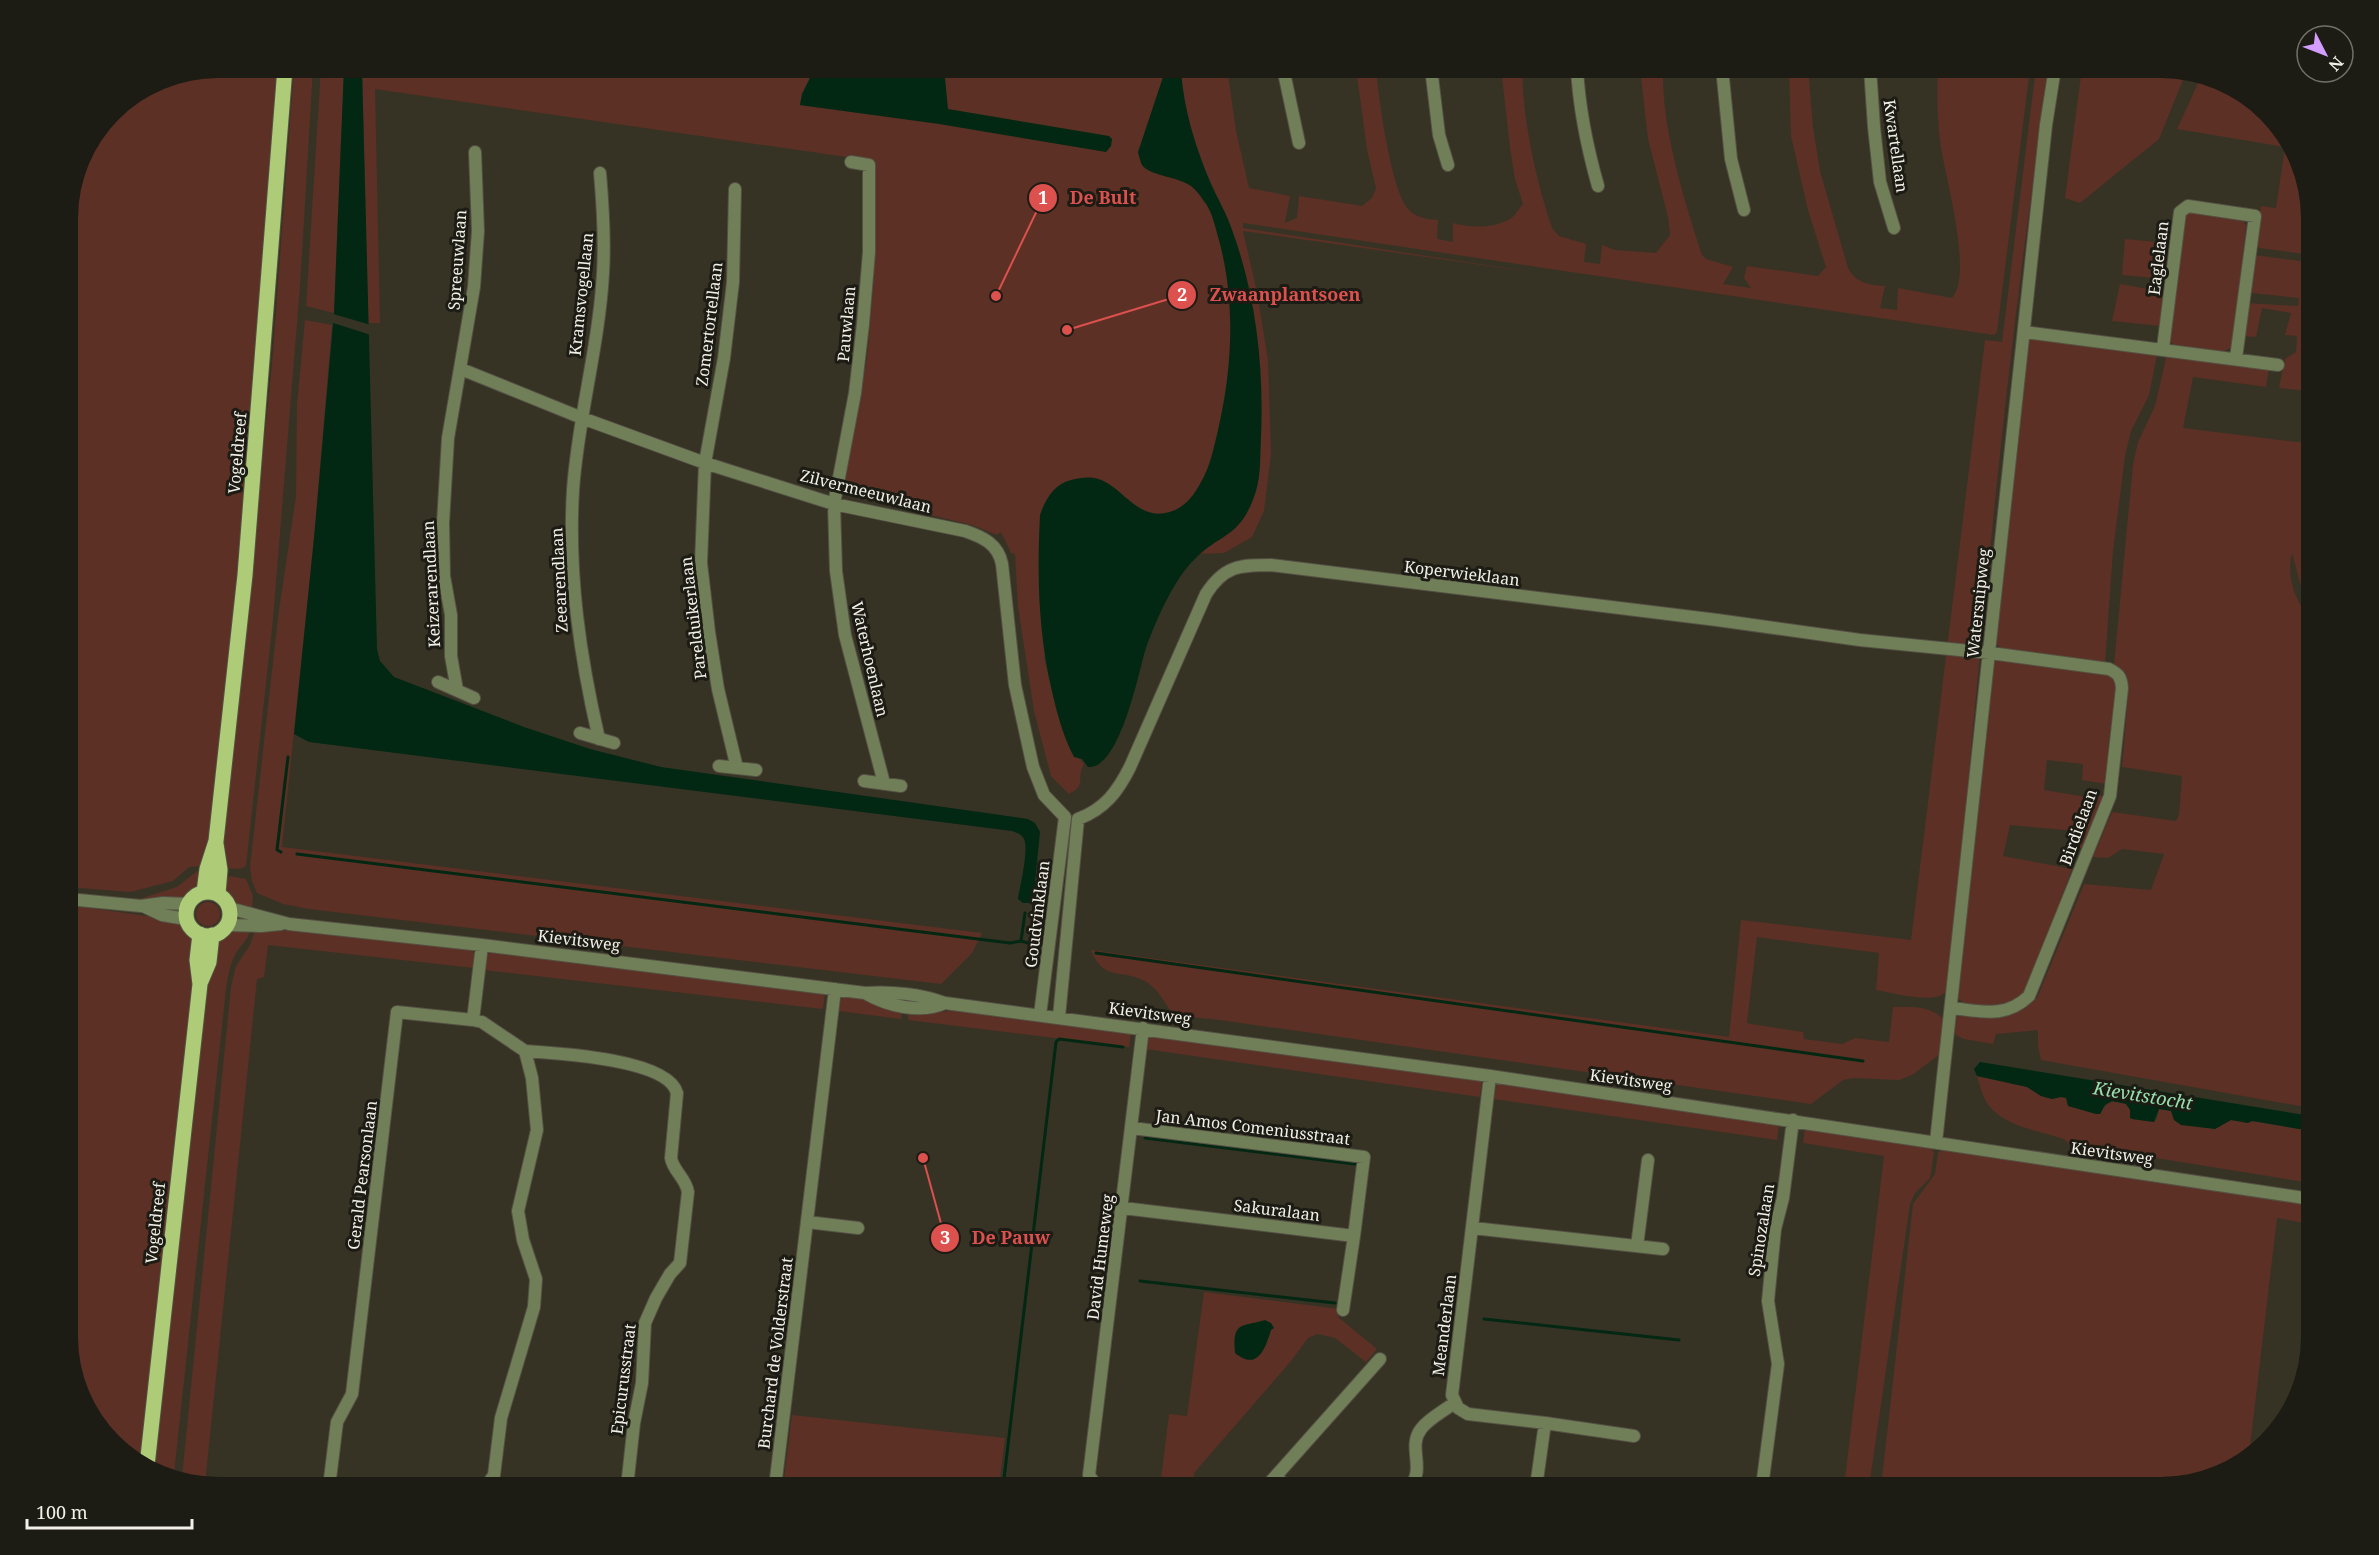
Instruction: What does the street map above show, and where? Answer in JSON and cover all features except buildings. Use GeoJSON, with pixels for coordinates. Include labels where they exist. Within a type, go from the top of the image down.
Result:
{"type":"FeatureCollection","features":[{"type":"Feature","properties":{"kind":"main road","name":"Vogeldreef"},"geometry":{"type":"LineString","coordinates":[[211,893],[207,869],[216,841],[245,575],[284,78]]}},
{"type":"Feature","properties":{"kind":"main road"},"geometry":{"type":"LineString","coordinates":[[211,893],[223,898],[229,908],[227,925],[223,930],[206,935],[189,926],[187,912],[197,895],[211,893]]}},
{"type":"Feature","properties":{"kind":"main road","name":"Vogeldreef"},"geometry":{"type":"LineString","coordinates":[[148,1458],[200,984],[197,960],[206,935]]}},
{"type":"Feature","properties":{"kind":"street"},"geometry":{"type":"LineString","coordinates":[[1285,78],[1299,143]]}},
{"type":"Feature","properties":{"kind":"street"},"geometry":{"type":"LineString","coordinates":[[1432,78],[1439,135],[1448,165]]}},
{"type":"Feature","properties":{"kind":"street"},"geometry":{"type":"LineString","coordinates":[[1578,78],[1587,144],[1598,186]]}},
{"type":"Feature","properties":{"kind":"street"},"geometry":{"type":"LineString","coordinates":[[1723,78],[1731,159],[1744,210]]}},
{"type":"Feature","properties":{"kind":"street","name":"Kwartellaan"},"geometry":{"type":"LineString","coordinates":[[1871,78],[1881,182],[1894,228]]}},
{"type":"Feature","properties":{"kind":"street","name":"Watersnipweg"},"geometry":{"type":"LineString","coordinates":[[1936,1142],[2046,125],[2053,78]]}},
{"type":"Feature","properties":{"kind":"street","name":"Spreeuwlaan"},"geometry":{"type":"LineString","coordinates":[[461,369],[474,287],[478,231],[476,152]]}},
{"type":"Feature","properties":{"kind":"street","name":"Pauwlaan"},"geometry":{"type":"LineString","coordinates":[[834,504],[855,393],[869,252],[869,165],[850,162]]}},
{"type":"Feature","properties":{"kind":"street","name":"Kramsvogellaan"},"geometry":{"type":"LineString","coordinates":[[582,418],[603,274],[604,220],[600,173]]}},
{"type":"Feature","properties":{"kind":"street","name":"Zomertortellaan"},"geometry":{"type":"LineString","coordinates":[[705,462],[724,358],[733,282],[735,189]]}},
{"type":"Feature","properties":{"kind":"street","name":"Eaglelaan"},"geometry":{"type":"LineString","coordinates":[[2163,348],[2180,212],[2188,206],[2211,209],[2255,216],[2236,358]]}},
{"type":"Feature","properties":{"kind":"street"},"geometry":{"type":"LineString","coordinates":[[2024,332],[2163,348],[2278,365]]}},
{"type":"Feature","properties":{"kind":"street","name":"Zilvermeeuwlaan"},"geometry":{"type":"LineString","coordinates":[[461,369],[582,418],[705,462],[834,504],[965,531],[980,536],[995,546],[1002,564],[1015,685],[1031,757],[1044,795],[1072,818]]}},
{"type":"Feature","properties":{"kind":"street","name":"Keizerarendlaan"},"geometry":{"type":"LineString","coordinates":[[457,690],[452,656],[451,615],[444,576],[442,523],[448,438],[461,369]]}},
{"type":"Feature","properties":{"kind":"street","name":"Zeearendlaan"},"geometry":{"type":"LineString","coordinates":[[582,418],[573,489],[571,549],[574,603],[583,664],[599,739]]}},
{"type":"Feature","properties":{"kind":"street","name":"Parelduikerlaan"},"geometry":{"type":"LineString","coordinates":[[705,462],[701,563],[718,688],[737,768]]}},
{"type":"Feature","properties":{"kind":"street","name":"Waterhoenlaan"},"geometry":{"type":"LineString","coordinates":[[834,504],[836,572],[845,635],[884,783]]}},
{"type":"Feature","properties":{"kind":"street","name":"Koperwieklaan"},"geometry":{"type":"LineString","coordinates":[[1072,818],[1092,814],[1117,792],[1206,594],[1215,579],[1226,571],[1243,565],[1271,565],[1860,640],[1990,653]]}},
{"type":"Feature","properties":{"kind":"street","name":"Birdielaan"},"geometry":{"type":"LineString","coordinates":[[1951,1008],[1995,1013],[2009,1010],[2029,996],[2110,796],[2114,766],[2122,688],[2118,673],[2109,669],[1990,653]]}},
{"type":"Feature","properties":{"kind":"street"},"geometry":{"type":"LineString","coordinates":[[438,682],[474,698]]}},
{"type":"Feature","properties":{"kind":"street"},"geometry":{"type":"LineString","coordinates":[[580,733],[614,743]]}},
{"type":"Feature","properties":{"kind":"street"},"geometry":{"type":"LineString","coordinates":[[719,766],[756,770]]}},
{"type":"Feature","properties":{"kind":"street"},"geometry":{"type":"LineString","coordinates":[[864,781],[901,786]]}},
{"type":"Feature","properties":{"kind":"street","name":"Goudvinklaan"},"geometry":{"type":"LineString","coordinates":[[1040,1015],[1072,818]]}},
{"type":"Feature","properties":{"kind":"street","name":"Goudvinklaan"},"geometry":{"type":"LineString","coordinates":[[1059,1017],[1072,818]]}},
{"type":"Feature","properties":{"kind":"street"},"geometry":{"type":"LineString","coordinates":[[78,900],[141,906],[162,915],[187,912]]}},
{"type":"Feature","properties":{"kind":"street","name":"Kievitsweg"},"geometry":{"type":"LineString","coordinates":[[229,908],[289,924]]}},
{"type":"Feature","properties":{"kind":"street","name":"Kievitsweg"},"geometry":{"type":"LineString","coordinates":[[227,925],[289,924],[482,945],[865,993],[889,993],[934,999],[945,1003],[1490,1076],[2301,1196]]}},
{"type":"Feature","properties":{"kind":"street"},"geometry":{"type":"LineString","coordinates":[[482,945],[473,1020],[482,1022],[525,1051],[532,1078],[537,1130],[518,1211],[523,1240],[536,1279],[534,1306],[501,1418],[493,1477]]}},
{"type":"Feature","properties":{"kind":"street","name":"Burchard de Volderstraat"},"geometry":{"type":"LineString","coordinates":[[776,1477],[835,989]]}},
{"type":"Feature","properties":{"kind":"street","name":"Gerald Pearsonlaan"},"geometry":{"type":"LineString","coordinates":[[330,1477],[337,1422],[352,1394],[397,1012],[473,1020]]}},
{"type":"Feature","properties":{"kind":"street","name":"David Humeweg"},"geometry":{"type":"LineString","coordinates":[[1090,1477],[1143,1028]]}},
{"type":"Feature","properties":{"kind":"street","name":"Epicurusstraat"},"geometry":{"type":"LineString","coordinates":[[525,1051],[589,1055],[632,1065],[669,1081],[675,1086],[677,1093],[671,1158],[672,1166],[687,1185],[688,1192],[680,1263],[670,1274],[656,1298],[645,1323],[642,1383],[634,1423],[628,1477]]}},
{"type":"Feature","properties":{"kind":"street","name":"Meanderlaan"},"geometry":{"type":"LineString","coordinates":[[1454,1403],[1452,1390],[1490,1076]]}},
{"type":"Feature","properties":{"kind":"street","name":"Spinozalaan"},"geometry":{"type":"LineString","coordinates":[[1763,1477],[1778,1364],[1768,1301],[1775,1228],[1783,1198],[1793,1120]]}},
{"type":"Feature","properties":{"kind":"street","name":"Jan Amos Comeniusstraat"},"geometry":{"type":"LineString","coordinates":[[1132,1128],[1364,1157],[1354,1236]]}},
{"type":"Feature","properties":{"kind":"street"},"geometry":{"type":"LineString","coordinates":[[1637,1246],[1648,1160]]}},
{"type":"Feature","properties":{"kind":"street","name":"Sakuralaan"},"geometry":{"type":"LineString","coordinates":[[1123,1208],[1354,1236]]}},
{"type":"Feature","properties":{"kind":"street"},"geometry":{"type":"LineString","coordinates":[[807,1222],[858,1228]]}},
{"type":"Feature","properties":{"kind":"street"},"geometry":{"type":"LineString","coordinates":[[1473,1228],[1663,1249]]}},
{"type":"Feature","properties":{"kind":"street"},"geometry":{"type":"LineString","coordinates":[[1343,1310],[1354,1236]]}},
{"type":"Feature","properties":{"kind":"street"},"geometry":{"type":"LineString","coordinates":[[1276,1477],[1380,1359]]}},
{"type":"Feature","properties":{"kind":"street"},"geometry":{"type":"LineString","coordinates":[[1417,1477],[1418,1468],[1415,1443],[1420,1430],[1454,1403],[1468,1414],[1634,1436]]}},
{"type":"Feature","properties":{"kind":"street"},"geometry":{"type":"LineString","coordinates":[[1538,1477],[1545,1423]]}},
{"type":"Feature","properties":{"kind":"shaded area"},"geometry":{"type":"Polygon","coordinates":[[[209,78],[276,78],[252,433],[212,824],[204,866],[189,867],[173,881],[130,892],[78,888],[78,209],[81,191],[92,156],[102,140],[119,119],[156,92],[173,85],[209,78]]]}},
{"type":"Feature","properties":{"kind":"shaded area"},"geometry":{"type":"Polygon","coordinates":[[[293,78],[312,78],[300,286],[273,619],[246,866],[240,869],[223,868],[225,829],[272,364],[293,78]]]}},
{"type":"Feature","properties":{"kind":"shaded area"},"geometry":{"type":"Polygon","coordinates":[[[320,78],[344,78],[334,313],[306,306],[320,78]]]}},
{"type":"Feature","properties":{"kind":"shaded area"},"geometry":{"type":"Polygon","coordinates":[[[362,78],[810,78],[802,94],[800,105],[875,115],[887,78],[1228,78],[1236,131],[1249,188],[1290,196],[1285,223],[1297,218],[1299,196],[1362,206],[1372,198],[1376,188],[1367,150],[1357,78],[1377,78],[1386,142],[1402,199],[1408,209],[1418,216],[1438,220],[1437,239],[1453,242],[1453,223],[1466,226],[1494,225],[1509,220],[1523,204],[1515,179],[1502,78],[1522,78],[1531,149],[1552,228],[1559,236],[1586,244],[1584,262],[1600,264],[1602,245],[1615,250],[1656,253],[1670,235],[1668,217],[1648,139],[1641,78],[1663,78],[1666,114],[1675,163],[1702,255],[1706,259],[1733,267],[1723,284],[1751,288],[1744,278],[1747,266],[1818,276],[1826,267],[1808,210],[1791,136],[1789,78],[1809,78],[1820,171],[1848,268],[1855,277],[1864,282],[1885,286],[1880,308],[1897,310],[1898,288],[1952,298],[1958,286],[1959,246],[1939,132],[1938,78],[2029,78],[1997,332],[1994,335],[1243,223],[1243,228],[1532,272],[1243,231],[1257,292],[1268,360],[1271,454],[1264,511],[1252,537],[1224,553],[1075,558],[1044,657],[1057,712],[1069,746],[1084,764],[1080,784],[1069,794],[1051,776],[1034,711],[1018,607],[1015,554],[1011,553],[1002,534],[1000,532],[997,535],[972,525],[852,496],[846,493],[844,487],[867,358],[874,278],[874,161],[375,89],[380,323],[368,323],[362,78]]]}},
{"type":"Feature","properties":{"kind":"shaded area"},"geometry":{"type":"Polygon","coordinates":[[[2035,78],[2049,78],[2018,297],[1992,527],[1949,988],[1944,994],[1927,998],[1876,990],[1879,953],[1757,937],[1747,1023],[1803,1032],[1804,1039],[1842,1044],[1855,1038],[1889,1042],[1893,1007],[1928,1010],[1940,1016],[1944,1021],[1943,1052],[1912,1075],[1899,1080],[1853,1078],[1843,1080],[1811,1104],[1213,1019],[1174,1016],[1159,994],[1148,983],[1139,978],[1108,971],[1096,961],[1091,950],[1729,1037],[1741,920],[1911,940],[1985,340],[2002,342],[2035,78]]]}},
{"type":"Feature","properties":{"kind":"shaded area"},"geometry":{"type":"Polygon","coordinates":[[[2081,78],[2183,80],[2159,139],[2080,203],[2065,198],[2081,78]]]}},
{"type":"Feature","properties":{"kind":"shaded area"},"geometry":{"type":"Polygon","coordinates":[[[2198,83],[2223,92],[2239,102],[2260,119],[2281,146],[2177,129],[2198,83]]]}},
{"type":"Feature","properties":{"kind":"shaded area"},"geometry":{"type":"Polygon","coordinates":[[[2284,152],[2296,182],[2300,200],[2301,254],[2259,248],[2255,242],[2261,206],[2276,208],[2284,152]]]}},
{"type":"Feature","properties":{"kind":"shaded area"},"geometry":{"type":"Polygon","coordinates":[[[2192,211],[2241,219],[2246,225],[2234,338],[2230,348],[2222,352],[2177,346],[2170,342],[2168,335],[2183,220],[2192,211]]]}},
{"type":"Feature","properties":{"kind":"shaded area"},"geometry":{"type":"Polygon","coordinates":[[[2125,239],[2168,243],[2164,279],[2122,275],[2125,239]]]}},
{"type":"Feature","properties":{"kind":"shaded area"},"geometry":{"type":"Polygon","coordinates":[[[2254,255],[2301,261],[2301,390],[2279,388],[2285,359],[2296,352],[2297,336],[2285,335],[2291,313],[2262,308],[2256,337],[2243,336],[2247,303],[2298,306],[2299,298],[2251,293],[2254,255]]]}},
{"type":"Feature","properties":{"kind":"shaded area"},"geometry":{"type":"Polygon","coordinates":[[[2120,284],[2165,292],[2161,326],[2112,321],[2120,284]]]}},
{"type":"Feature","properties":{"kind":"shaded area"},"geometry":{"type":"Polygon","coordinates":[[[305,320],[332,325],[314,538],[282,847],[982,933],[972,953],[941,984],[309,909],[283,904],[257,893],[250,867],[278,617],[296,496],[297,404],[305,320]]]}},
{"type":"Feature","properties":{"kind":"shaded area"},"geometry":{"type":"Polygon","coordinates":[[[2036,337],[2157,355],[2149,395],[2131,431],[2125,456],[2113,551],[2105,663],[2003,649],[1995,643],[2026,349],[2030,339],[2036,337]]]}},
{"type":"Feature","properties":{"kind":"shaded area"},"geometry":{"type":"Polygon","coordinates":[[[2167,354],[2269,368],[2266,387],[2193,377],[2183,428],[2301,443],[2301,586],[2292,553],[2290,571],[2293,588],[2301,606],[2301,1106],[2041,1060],[2038,1030],[1996,1034],[1993,1044],[1964,1039],[1956,1035],[1954,1030],[1959,1014],[2014,1013],[2037,998],[2084,884],[2151,890],[2164,854],[2122,849],[2108,858],[2093,857],[2112,812],[2176,821],[2179,815],[2182,776],[2122,767],[2129,684],[2125,673],[2114,665],[2133,464],[2138,442],[2155,406],[2167,354]]]}},
{"type":"Feature","properties":{"kind":"shaded area"},"geometry":{"type":"Polygon","coordinates":[[[2002,658],[2111,674],[2117,681],[2108,747],[2107,784],[2082,780],[2083,764],[2047,760],[2044,790],[2086,797],[2087,795],[2103,796],[2084,846],[2074,847],[2076,831],[2010,825],[2003,856],[2072,869],[2026,994],[2009,1005],[1981,1008],[1967,1004],[1957,997],[1994,661],[2002,658]]]}},
{"type":"Feature","properties":{"kind":"shaded area"},"geometry":{"type":"Polygon","coordinates":[[[197,871],[204,872],[194,892],[187,897],[170,900],[139,899],[177,887],[197,871]]]}},
{"type":"Feature","properties":{"kind":"shaded area"},"geometry":{"type":"Polygon","coordinates":[[[223,875],[246,879],[253,896],[252,909],[238,905],[230,898],[223,875]]]}},
{"type":"Feature","properties":{"kind":"shaded area"},"geometry":{"type":"Polygon","coordinates":[[[208,902],[217,905],[220,914],[217,923],[208,926],[199,923],[196,914],[199,905],[208,902]]]}},
{"type":"Feature","properties":{"kind":"shaded area"},"geometry":{"type":"Polygon","coordinates":[[[78,906],[176,920],[183,924],[193,938],[190,1021],[142,1454],[113,1429],[92,1399],[85,1382],[78,1346],[78,906]]]}},
{"type":"Feature","properties":{"kind":"shaded area"},"geometry":{"type":"Polygon","coordinates":[[[250,930],[248,937],[233,959],[226,989],[174,1470],[153,1461],[206,995],[218,941],[232,931],[250,930]]]}},
{"type":"Feature","properties":{"kind":"shaded area"},"geometry":{"type":"Polygon","coordinates":[[[255,930],[306,931],[470,948],[476,956],[474,968],[268,945],[264,977],[257,979],[206,1476],[200,1476],[182,1472],[231,987],[236,966],[250,945],[255,930]]]}},
{"type":"Feature","properties":{"kind":"shaded area"},"geometry":{"type":"Polygon","coordinates":[[[492,951],[825,992],[823,1009],[483,970],[485,957],[492,951]]]}},
{"type":"Feature","properties":{"kind":"shaded area"},"geometry":{"type":"Polygon","coordinates":[[[842,995],[902,1009],[901,1019],[839,1011],[842,995]]]}},
{"type":"Feature","properties":{"kind":"shaded area"},"geometry":{"type":"Polygon","coordinates":[[[909,1010],[933,1013],[957,1010],[1131,1033],[1129,1047],[908,1020],[909,1010]]]}},
{"type":"Feature","properties":{"kind":"shaded area"},"geometry":{"type":"Polygon","coordinates":[[[1147,1035],[1482,1080],[1480,1097],[1145,1049],[1147,1035]]]}},
{"type":"Feature","properties":{"kind":"shaded area"},"geometry":{"type":"Polygon","coordinates":[[[1977,1076],[2027,1087],[2041,1096],[2052,1099],[2066,1098],[2068,1101],[2100,1114],[2108,1104],[2117,1102],[2126,1103],[2132,1119],[2154,1122],[2159,1109],[2171,1111],[2215,1129],[2231,1120],[2301,1129],[2301,1181],[2069,1144],[2064,1139],[2005,1119],[1990,1107],[1977,1076]]]}},
{"type":"Feature","properties":{"kind":"shaded area"},"geometry":{"type":"Polygon","coordinates":[[[1497,1083],[1779,1124],[1777,1140],[1494,1099],[1497,1083]]]}},
{"type":"Feature","properties":{"kind":"shaded area"},"geometry":{"type":"Polygon","coordinates":[[[1805,1128],[1931,1147],[1934,1153],[1930,1178],[1915,1193],[1910,1204],[1870,1477],[1845,1477],[1884,1156],[1803,1143],[1805,1128]]]}},
{"type":"Feature","properties":{"kind":"shaded area"},"geometry":{"type":"Polygon","coordinates":[[[1943,1149],[2301,1203],[2301,1222],[2277,1218],[2250,1444],[2223,1463],[2206,1470],[2170,1477],[1882,1477],[1913,1204],[1935,1174],[1938,1153],[1943,1149]]]}},
{"type":"Feature","properties":{"kind":"shaded area"},"geometry":{"type":"Polygon","coordinates":[[[1204,1292],[1339,1309],[1338,1317],[1377,1349],[1366,1362],[1335,1338],[1318,1334],[1308,1338],[1291,1361],[1194,1473],[1194,1477],[1161,1477],[1169,1414],[1187,1416],[1204,1292]]]}},
{"type":"Feature","properties":{"kind":"shaded area"},"geometry":{"type":"Polygon","coordinates":[[[792,1415],[1005,1438],[1000,1477],[784,1477],[792,1415]]]}},
{"type":"Feature","properties":{"kind":"water"},"geometry":{"type":"Polygon","coordinates":[[[344,78],[362,78],[377,649],[380,661],[394,677],[524,727],[590,749],[661,767],[1028,819],[1035,823],[1040,832],[1033,903],[1023,903],[1018,899],[1025,859],[1025,844],[1022,836],[1012,831],[309,742],[294,734],[334,313],[344,78]]]}},
{"type":"Feature","properties":{"kind":"water"},"geometry":{"type":"Polygon","coordinates":[[[810,78],[945,78],[948,109],[1109,136],[1112,139],[1111,146],[1106,152],[939,124],[800,105],[802,94],[810,78]]]}},
{"type":"Feature","properties":{"kind":"water"},"geometry":{"type":"Polygon","coordinates":[[[1163,78],[1182,78],[1187,113],[1196,143],[1231,227],[1247,278],[1256,330],[1261,384],[1260,471],[1256,491],[1243,519],[1191,563],[1170,593],[1145,651],[1126,720],[1118,738],[1109,754],[1099,764],[1088,767],[1082,759],[1074,757],[1067,741],[1047,669],[1040,603],[1040,515],[1055,489],[1065,482],[1085,478],[1104,481],[1145,511],[1165,513],[1182,506],[1198,488],[1209,463],[1227,381],[1230,307],[1223,257],[1212,216],[1193,188],[1179,180],[1146,169],[1142,165],[1138,152],[1163,78]]]}},
{"type":"Feature","properties":{"kind":"water","name":"Kievitstocht"},"geometry":{"type":"Polygon","coordinates":[[[1980,1062],[2301,1114],[2301,1129],[2231,1120],[2215,1129],[2181,1125],[2174,1120],[2171,1111],[2159,1109],[2154,1122],[2132,1119],[2126,1104],[2112,1101],[2105,1105],[2100,1114],[2096,1114],[2068,1106],[2066,1098],[2052,1099],[2041,1096],[2027,1087],[1977,1076],[1974,1069],[1980,1062]]]}},
{"type":"Feature","properties":{"kind":"water"},"geometry":{"type":"Polygon","coordinates":[[[1265,1320],[1274,1328],[1259,1356],[1249,1360],[1235,1353],[1234,1343],[1237,1330],[1245,1325],[1265,1320]]]}},
{"type":"Feature","properties":{"kind":"pier"},"geometry":{"type":"Polygon","coordinates":[[[330,313],[371,325],[371,335],[330,322],[330,313]]]}},
{"type":"Feature","properties":{"kind":"waterway"},"geometry":{"type":"LineString","coordinates":[[281,852],[277,850],[288,757]]}},
{"type":"Feature","properties":{"kind":"waterway"},"geometry":{"type":"LineString","coordinates":[[297,854],[1010,943],[1021,941],[1028,943]]}},
{"type":"Feature","properties":{"kind":"waterway"},"geometry":{"type":"LineString","coordinates":[[1021,941],[1025,913]]}},
{"type":"Feature","properties":{"kind":"waterway"},"geometry":{"type":"LineString","coordinates":[[1096,953],[1863,1061]]}},
{"type":"Feature","properties":{"kind":"waterway"},"geometry":{"type":"LineString","coordinates":[[1004,1477],[1056,1042],[1059,1039],[1123,1047]]}},
{"type":"Feature","properties":{"kind":"waterway"},"geometry":{"type":"LineString","coordinates":[[1145,1138],[1355,1164]]}},
{"type":"Feature","properties":{"kind":"waterway"},"geometry":{"type":"LineString","coordinates":[[1140,1281],[1335,1303]]}},
{"type":"Feature","properties":{"kind":"waterway"},"geometry":{"type":"LineString","coordinates":[[1484,1319],[1679,1340]]}},
{"type":"Feature","properties":{"kind":"place","name":"De Bult"},"geometry":{"type":"Point","coordinates":[996,296]}},
{"type":"Feature","properties":{"kind":"place","name":"Zwaanplantsoen"},"geometry":{"type":"Point","coordinates":[1067,330]}},
{"type":"Feature","properties":{"kind":"place","name":"De Pauw"},"geometry":{"type":"Point","coordinates":[923,1158]}}]}
